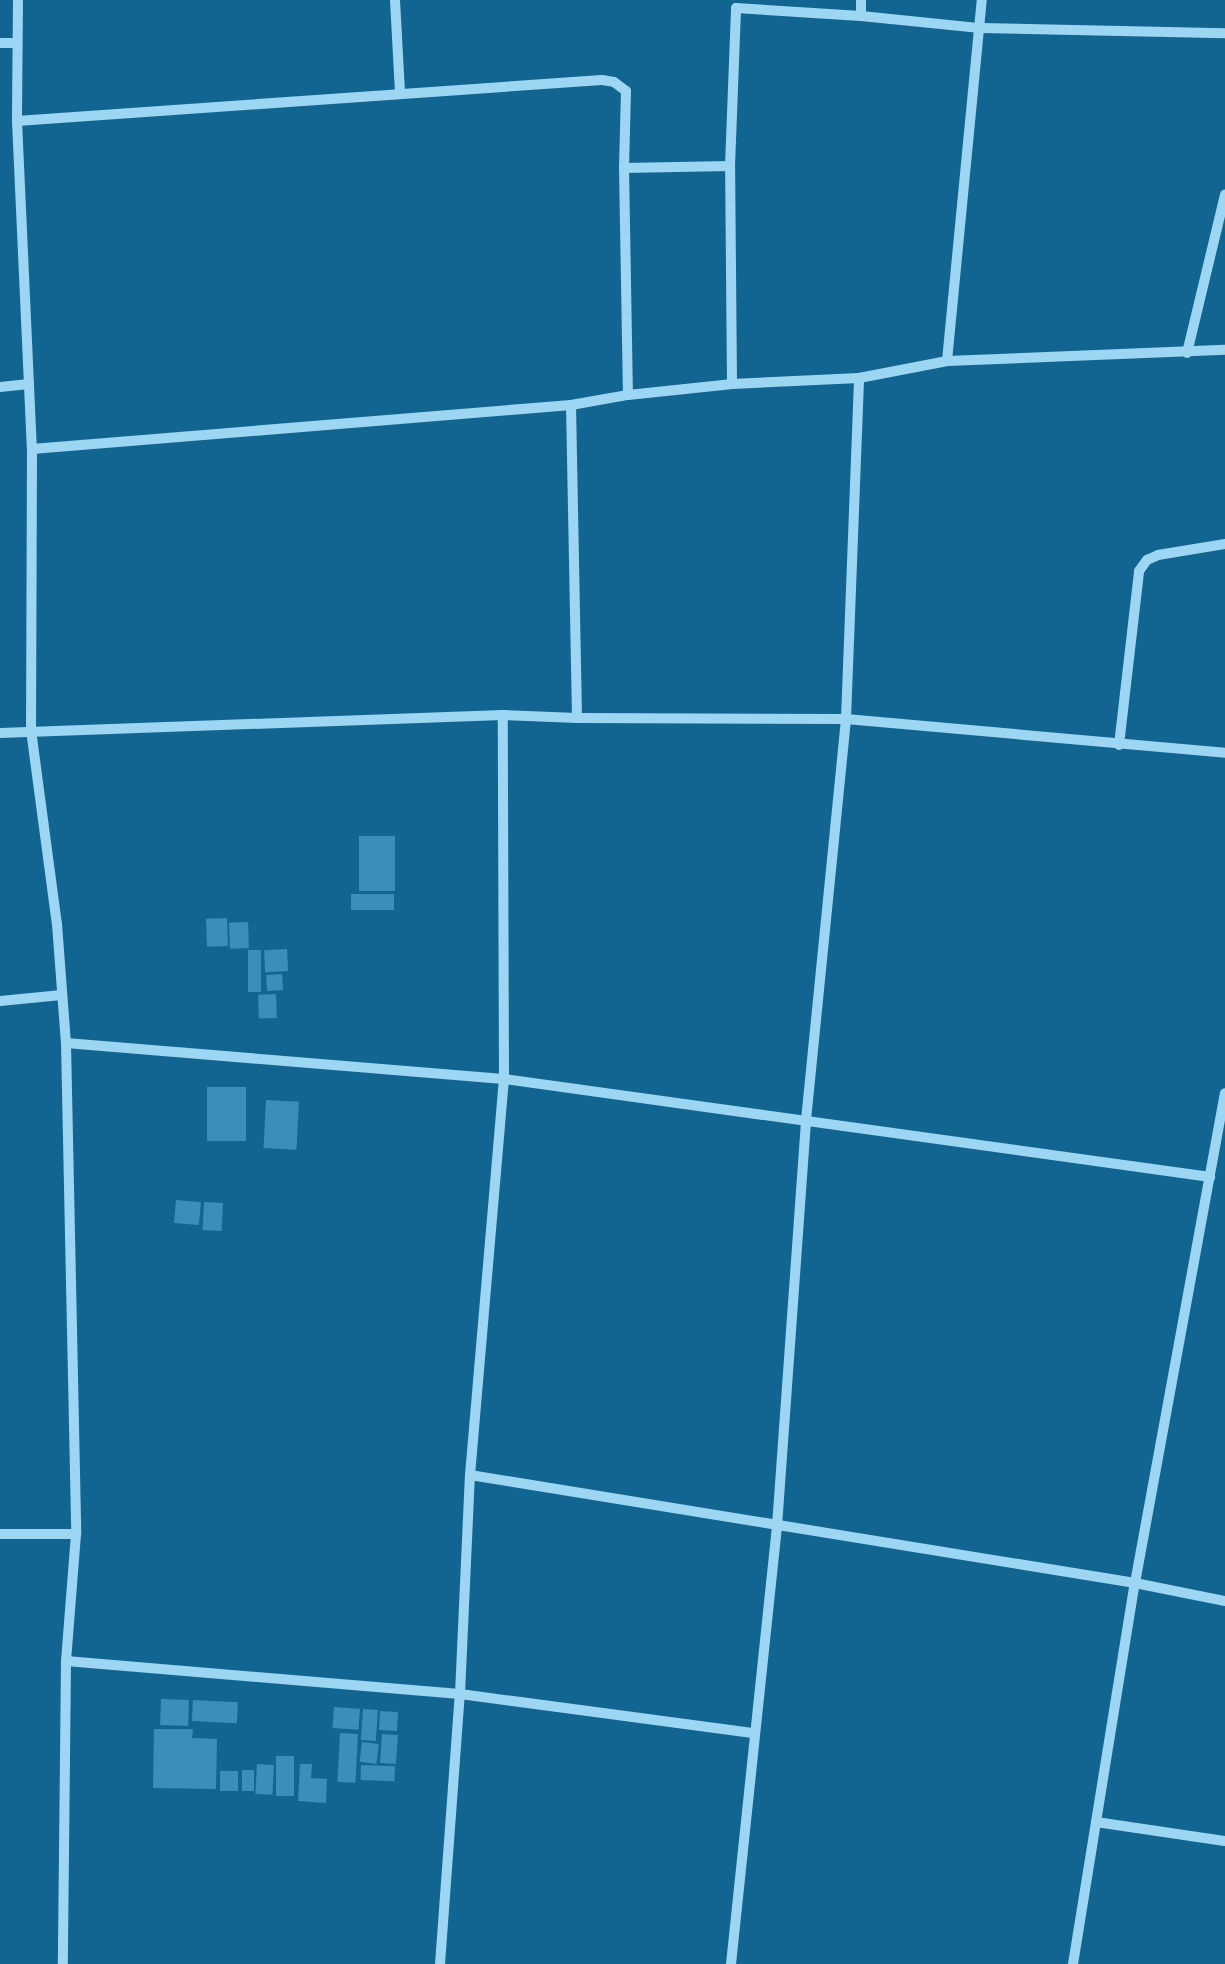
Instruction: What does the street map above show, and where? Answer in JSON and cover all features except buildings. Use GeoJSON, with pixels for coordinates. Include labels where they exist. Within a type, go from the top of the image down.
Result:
{"type":"FeatureCollection","features":[{"type":"Feature","properties":{"kind":"street"},"geometry":{"type":"LineString","coordinates":[[18,0],[17,121],[32,449],[31,730],[57,924],[66,1043],[76,1534],[66,1661],[63,1964]]}},
{"type":"Feature","properties":{"kind":"street"},"geometry":{"type":"LineString","coordinates":[[395,0],[400,93]]}},
{"type":"Feature","properties":{"kind":"street"},"geometry":{"type":"LineString","coordinates":[[861,0],[861,16]]}},
{"type":"Feature","properties":{"kind":"street"},"geometry":{"type":"LineString","coordinates":[[947,361],[982,0]]}},
{"type":"Feature","properties":{"kind":"street"},"geometry":{"type":"LineString","coordinates":[[732,384],[730,166],[736,4],[980,28],[1225,33]]}},
{"type":"Feature","properties":{"kind":"street"},"geometry":{"type":"LineString","coordinates":[[0,43],[16,43]]}},
{"type":"Feature","properties":{"kind":"street"},"geometry":{"type":"LineString","coordinates":[[17,121],[400,93],[602,80],[614,82],[626,90],[624,168],[628,395]]}},
{"type":"Feature","properties":{"kind":"street"},"geometry":{"type":"LineString","coordinates":[[624,168],[730,166]]}},
{"type":"Feature","properties":{"kind":"street"},"geometry":{"type":"LineString","coordinates":[[1187,353],[1225,195]]}},
{"type":"Feature","properties":{"kind":"street"},"geometry":{"type":"LineString","coordinates":[[32,449],[570,405],[628,395],[732,384],[859,378],[947,361],[1225,350]]}},
{"type":"Feature","properties":{"kind":"street"},"geometry":{"type":"LineString","coordinates":[[731,1964],[777,1526],[806,1120],[846,719],[859,378]]}},
{"type":"Feature","properties":{"kind":"street"},"geometry":{"type":"LineString","coordinates":[[0,387],[29,384]]}},
{"type":"Feature","properties":{"kind":"street"},"geometry":{"type":"LineString","coordinates":[[570,405],[577,718]]}},
{"type":"Feature","properties":{"kind":"street"},"geometry":{"type":"LineString","coordinates":[[1119,745],[1139,571],[1147,560],[1158,555],[1225,544]]}},
{"type":"Feature","properties":{"kind":"street"},"geometry":{"type":"LineString","coordinates":[[440,1964],[460,1694],[470,1475],[504,1079],[503,715]]}},
{"type":"Feature","properties":{"kind":"street"},"geometry":{"type":"LineString","coordinates":[[0,733],[31,730],[503,715],[577,718],[846,719],[1225,753]]}},
{"type":"Feature","properties":{"kind":"street"},"geometry":{"type":"LineString","coordinates":[[0,1001],[62,995]]}},
{"type":"Feature","properties":{"kind":"street"},"geometry":{"type":"LineString","coordinates":[[66,1043],[504,1079],[1210,1177]]}},
{"type":"Feature","properties":{"kind":"street"},"geometry":{"type":"LineString","coordinates":[[1073,1964],[1135,1583],[1225,1093]]}},
{"type":"Feature","properties":{"kind":"street"},"geometry":{"type":"LineString","coordinates":[[470,1475],[1135,1583],[1225,1601]]}},
{"type":"Feature","properties":{"kind":"street"},"geometry":{"type":"LineString","coordinates":[[0,1534],[76,1534]]}},
{"type":"Feature","properties":{"kind":"street"},"geometry":{"type":"LineString","coordinates":[[66,1661],[460,1694],[754,1733]]}},
{"type":"Feature","properties":{"kind":"street"},"geometry":{"type":"LineString","coordinates":[[1096,1822],[1225,1841]]}}]}
